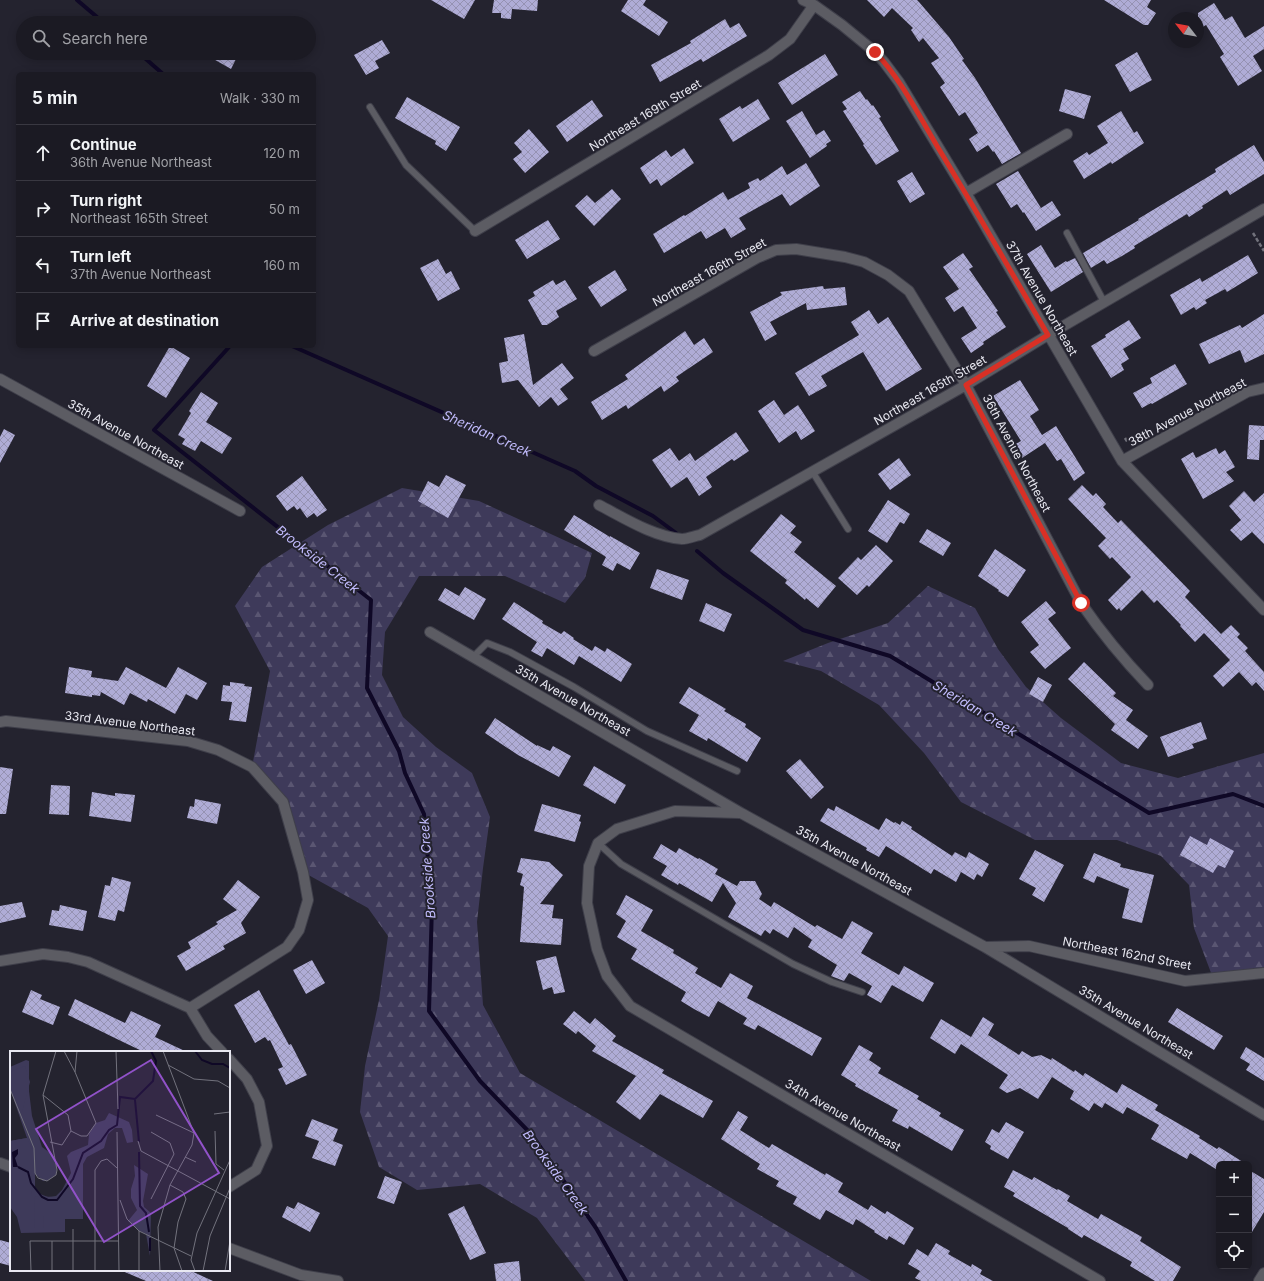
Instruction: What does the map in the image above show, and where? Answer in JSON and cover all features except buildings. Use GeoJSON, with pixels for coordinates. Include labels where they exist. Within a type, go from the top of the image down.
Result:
{"type":"FeatureCollection","features":[{"type":"Feature","properties":{"kind":"street","name":"37th Avenue Northeast"},"geometry":{"type":"LineString","coordinates":[[803,0],[814,5],[842,25],[875,52],[884,62],[898,82],[966,193],[1122,461],[1264,610]]}},
{"type":"Feature","properties":{"kind":"street","name":"Northeast 169th Street"},"geometry":{"type":"LineString","coordinates":[[475,231],[769,55],[790,39],[814,5]]}},
{"type":"Feature","properties":{"kind":"street"},"geometry":{"type":"LineString","coordinates":[[966,193],[1067,134]]}},
{"type":"Feature","properties":{"kind":"street","name":"Northeast 165th Street"},"geometry":{"type":"LineString","coordinates":[[599,506],[665,536],[684,539],[700,534],[966,385],[1048,335],[1264,209]]}},
{"type":"Feature","properties":{"kind":"street","name":"Northeast 166th Street"},"geometry":{"type":"LineString","coordinates":[[594,351],[757,258],[776,250],[796,249],[845,256]]}},
{"type":"Feature","properties":{"kind":"street","name":"36th Avenue Northeast"},"geometry":{"type":"LineString","coordinates":[[845,256],[864,262],[888,275],[909,291],[966,385],[1081,603],[1097,627],[1148,685]]}},
{"type":"Feature","properties":{"kind":"street","name":"35th Avenue Northeast"},"geometry":{"type":"LineString","coordinates":[[0,379],[240,511]]}},
{"type":"Feature","properties":{"kind":"street","name":"38th Avenue Northeast"},"geometry":{"type":"LineString","coordinates":[[1122,461],[1248,392],[1264,388]]}},
{"type":"Feature","properties":{"kind":"street","name":"35th Avenue Northeast"},"geometry":{"type":"LineString","coordinates":[[430,632],[741,813],[985,947],[1264,1115]]}},
{"type":"Feature","properties":{"kind":"street","name":"33rd Avenue Northeast"},"geometry":{"type":"LineString","coordinates":[[0,722],[188,741],[218,750],[252,767],[283,802],[303,872],[308,900],[299,930],[287,947],[190,1008]]}},
{"type":"Feature","properties":{"kind":"street"},"geometry":{"type":"LineString","coordinates":[[598,843],[617,829],[675,811],[741,813]]}},
{"type":"Feature","properties":{"kind":"street","name":"34th Avenue Northeast"},"geometry":{"type":"LineString","coordinates":[[598,843],[589,866],[587,903],[597,949],[607,976],[630,1006],[1100,1281]]}},
{"type":"Feature","properties":{"kind":"street","name":"Northeast 162nd Street"},"geometry":{"type":"LineString","coordinates":[[985,947],[1029,946],[1185,980],[1264,973]]}},
{"type":"Feature","properties":{"kind":"street"},"geometry":{"type":"LineString","coordinates":[[0,961],[43,954],[68,957],[88,962],[190,1008],[207,1036],[221,1051]]}},
{"type":"Feature","properties":{"kind":"street"},"geometry":{"type":"LineString","coordinates":[[230,1061],[247,1079],[259,1102],[267,1146],[256,1170],[230,1186]]}},
{"type":"Feature","properties":{"kind":"street"},"geometry":{"type":"LineString","coordinates":[[0,1163],[10,1167]]}},
{"type":"Feature","properties":{"kind":"street"},"geometry":{"type":"LineString","coordinates":[[230,1248],[301,1276],[338,1281]]}},
{"type":"Feature","properties":{"kind":"street"},"geometry":{"type":"LineString","coordinates":[[1259,1281],[1264,1273]]}},
{"type":"Feature","properties":{"kind":"lane"},"geometry":{"type":"LineString","coordinates":[[370,107],[406,164],[475,231]]}},
{"type":"Feature","properties":{"kind":"lane"},"geometry":{"type":"LineString","coordinates":[[1067,233],[1104,302]]}},
{"type":"Feature","properties":{"kind":"lane"},"geometry":{"type":"LineString","coordinates":[[812,471],[848,529]]}},
{"type":"Feature","properties":{"kind":"lane"},"geometry":{"type":"LineString","coordinates":[[472,657],[487,643],[510,652],[574,687],[647,730],[737,770]]}},
{"type":"Feature","properties":{"kind":"lane"},"geometry":{"type":"LineString","coordinates":[[598,843],[621,864],[793,964],[832,982],[862,992]]}},
{"type":"Feature","properties":{"kind":"path"},"geometry":{"type":"LineString","coordinates":[[1253,233],[1264,251]]}},
{"type":"Feature","properties":{"kind":"path"},"geometry":{"type":"LineString","coordinates":[[1125,438],[1128,443]]}},
{"type":"Feature","properties":{"kind":"green space"},"geometry":{"type":"Polygon","coordinates":[[[402,488],[479,501],[592,553],[585,578],[565,603],[505,576],[419,576],[385,632],[382,675],[403,717],[436,747],[472,773],[490,817],[477,922],[483,1005],[520,1073],[871,1281],[585,1281],[537,1218],[480,1184],[417,1190],[379,1167],[360,1112],[365,1066],[379,1000],[388,936],[368,908],[303,872],[283,802],[252,767],[270,671],[235,606],[262,567],[328,525],[402,488]]]}},
{"type":"Feature","properties":{"kind":"green space"},"geometry":{"type":"Polygon","coordinates":[[[928,586],[975,608],[998,649],[1026,687],[1061,718],[1121,763],[1178,778],[1264,753],[1264,973],[1213,978],[1194,928],[1189,885],[1161,856],[1117,840],[1035,840],[961,802],[924,753],[879,705],[821,671],[783,661],[828,643],[888,623],[928,586]]]}},
{"type":"Feature","properties":{"kind":"waterway","name":"Brookside Creek"},"geometry":{"type":"LineString","coordinates":[[77,0],[96,16]]}},
{"type":"Feature","properties":{"kind":"waterway","name":"Brookside Creek"},"geometry":{"type":"LineString","coordinates":[[147,60],[161,72]]}},
{"type":"Feature","properties":{"kind":"waterway","name":"Brookside Creek"},"geometry":{"type":"LineString","coordinates":[[228,348],[154,430],[371,600],[367,688],[399,751],[405,773],[424,814],[432,905],[429,1011],[480,1081],[532,1135],[596,1228],[626,1281]]}},
{"type":"Feature","properties":{"kind":"waterway","name":"Sheridan Creek"},"geometry":{"type":"LineString","coordinates":[[297,348],[575,471],[596,486],[653,516],[676,533]]}},
{"type":"Feature","properties":{"kind":"waterway","name":"Sheridan Creek"},"geometry":{"type":"LineString","coordinates":[[697,551],[723,573],[803,630],[890,656],[1149,813],[1233,794],[1264,806]]}},
{"type":"Feature","properties":{"kind":"route"},"geometry":{"type":"LineString","coordinates":[[875,52],[898,82],[966,193],[1048,335],[966,385],[1081,603]]}}]}
